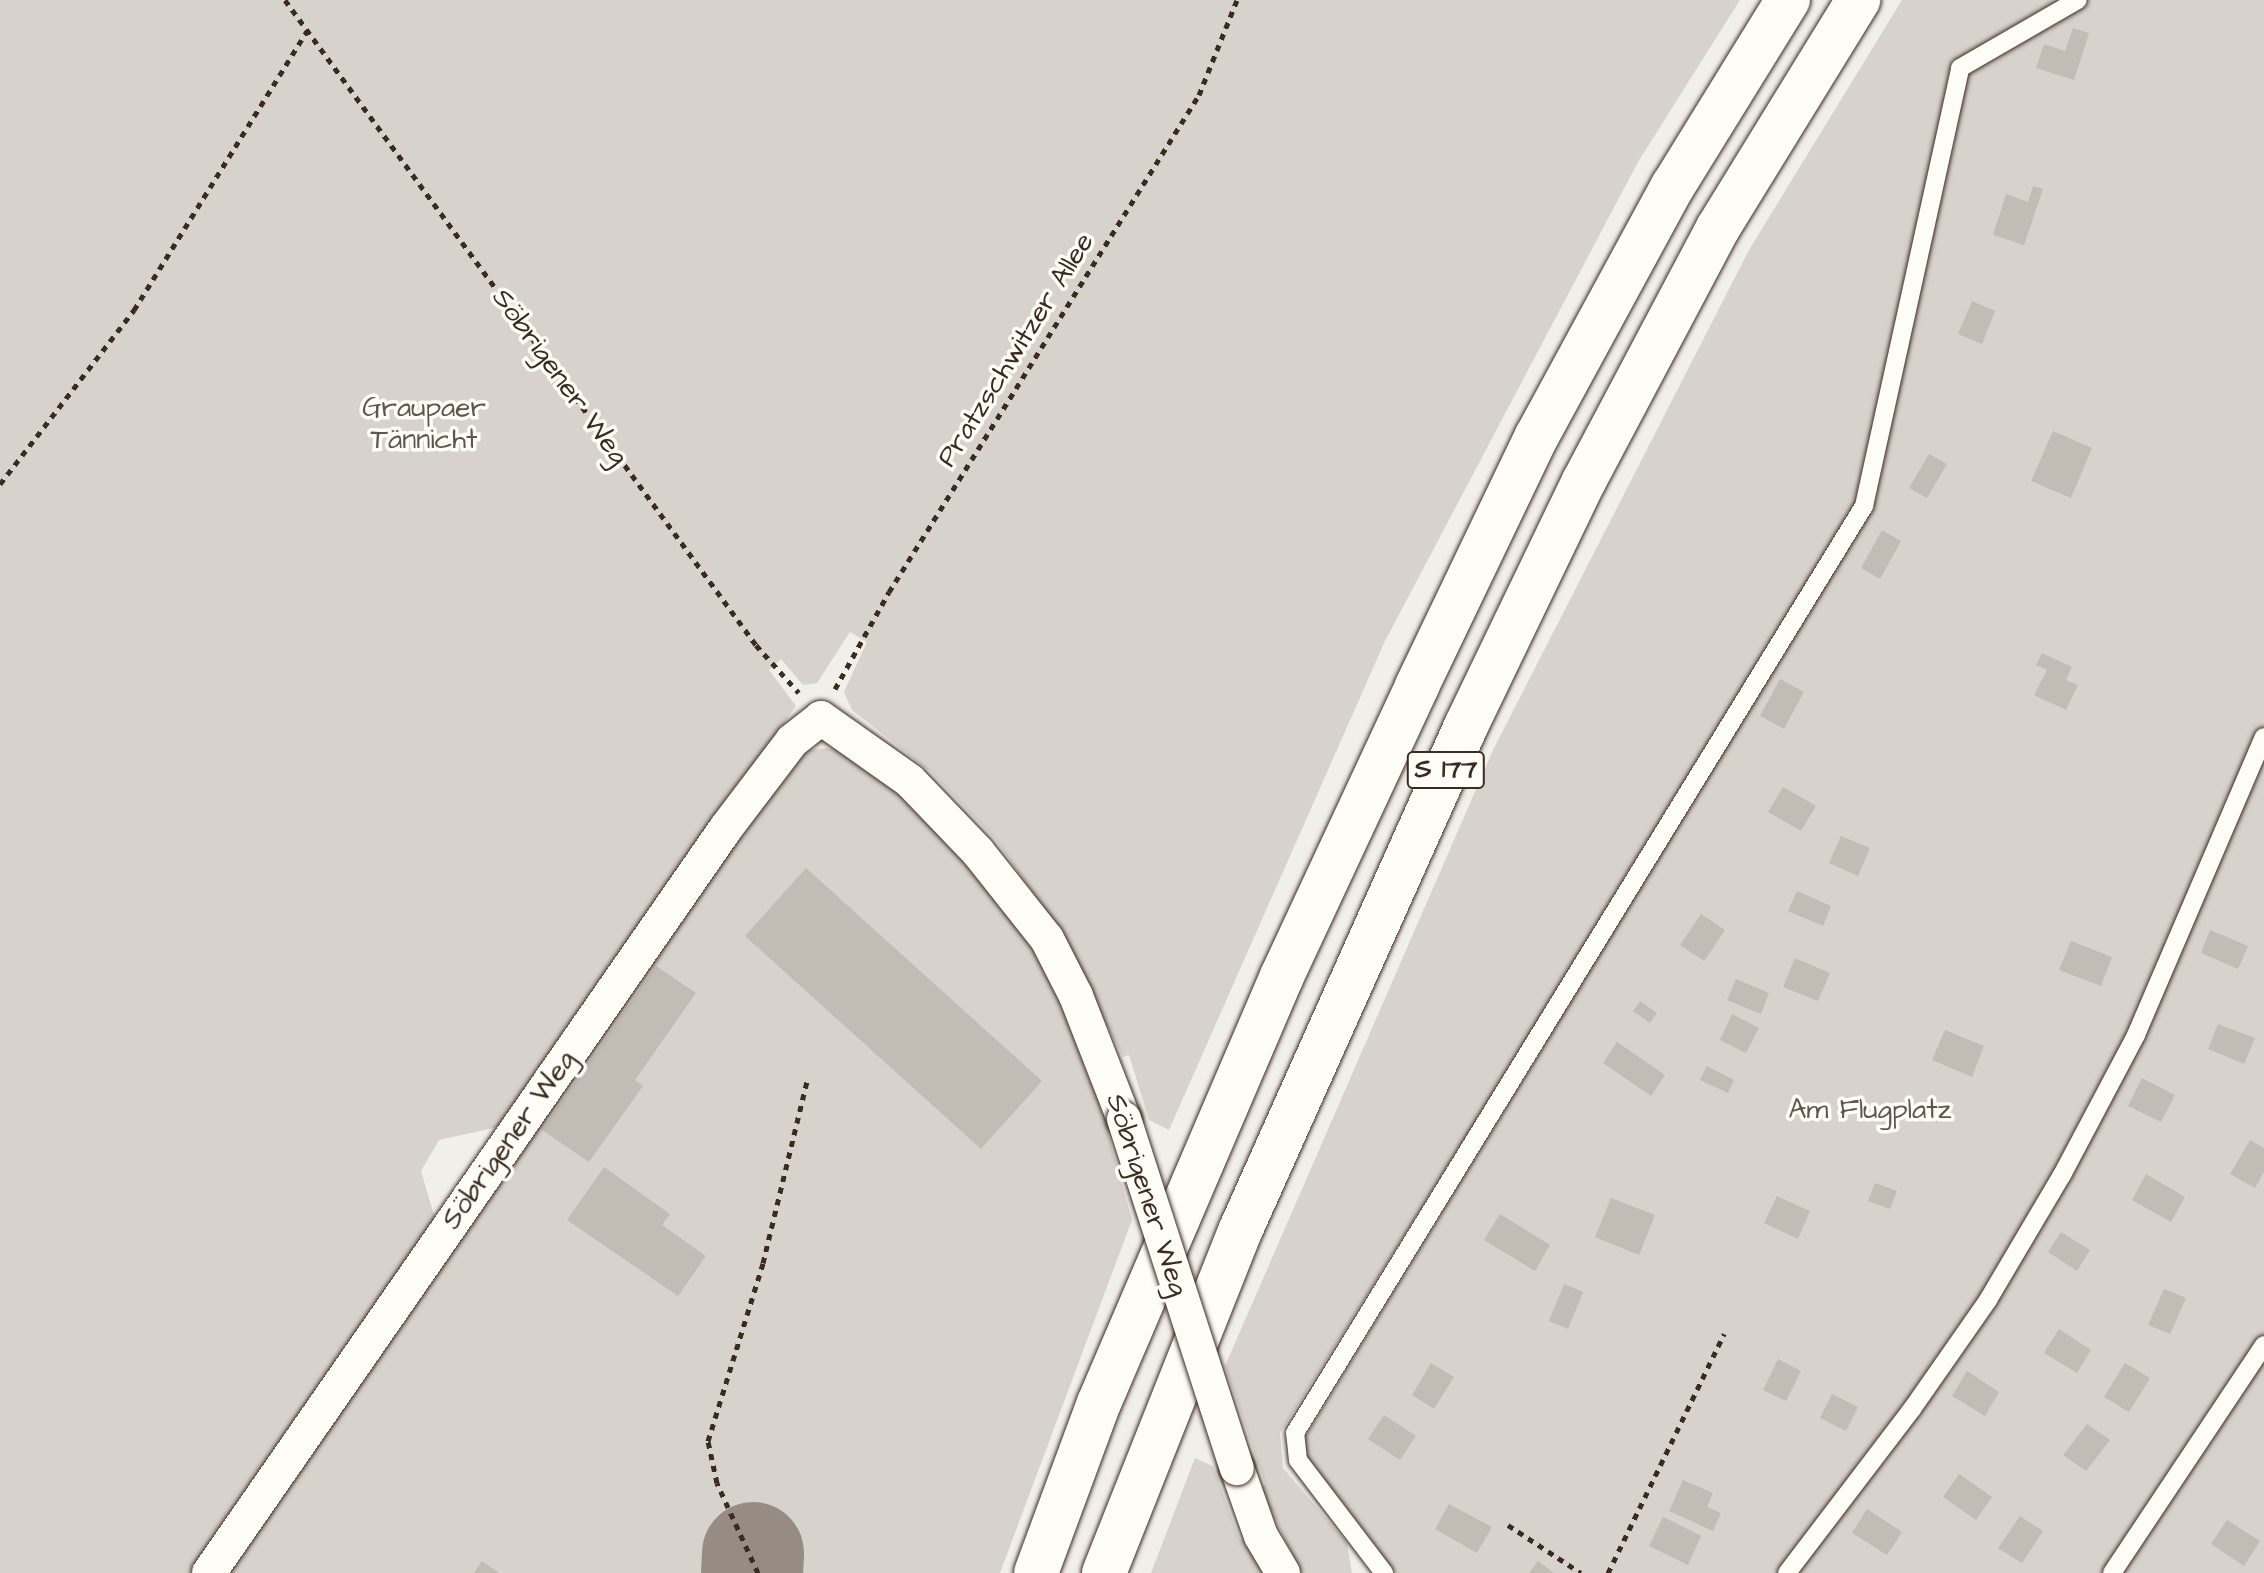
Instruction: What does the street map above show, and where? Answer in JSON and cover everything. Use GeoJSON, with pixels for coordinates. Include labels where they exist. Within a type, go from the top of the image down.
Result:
{"type":"FeatureCollection","features":[{"type":"Feature","properties":{"kind":"highway","name":"S 177"},"geometry":{"type":"LineString","coordinates":[[1036,1573],[1099,1403],[1282,976],[1424,672],[1537,436],[1673,186],[1788,0]]}},
{"type":"Feature","properties":{"kind":"highway","name":"S 177"},"geometry":{"type":"LineString","coordinates":[[1104,1573],[1247,1214],[1480,697],[1584,481],[1718,228],[1858,0]]}},
{"type":"Feature","properties":{"kind":"street","name":"Söbrigener Weg"},"geometry":{"type":"LineString","coordinates":[[209,1573],[726,828],[792,741],[821,718],[910,781],[978,852],[1047,939],[1076,996],[1124,1119],[1237,1468],[1261,1536],[1283,1573]]}},
{"type":"Feature","properties":{"kind":"lane"},"geometry":{"type":"LineString","coordinates":[[1384,1573],[1298,1460],[1295,1433],[1864,506],[1960,68],[2078,0]]}},
{"type":"Feature","properties":{"kind":"lane"},"geometry":{"type":"LineString","coordinates":[[1787,1573],[1912,1409],[1988,1300],[2062,1175],[2136,1035],[2264,737]]}},
{"type":"Feature","properties":{"kind":"lane"},"geometry":{"type":"LineString","coordinates":[[2112,1573],[2264,1345]]}},
{"type":"Feature","properties":{"kind":"path","name":"Söbrigener Weg"},"geometry":{"type":"LineString","coordinates":[[285,0],[756,645],[821,718]]}},
{"type":"Feature","properties":{"kind":"path","name":"Pratzschwitzer Allee"},"geometry":{"type":"LineString","coordinates":[[821,718],[875,614],[1199,95],[1237,0]]}},
{"type":"Feature","properties":{"kind":"path"},"geometry":{"type":"LineString","coordinates":[[0,484],[134,310],[307,31]]}},
{"type":"Feature","properties":{"kind":"path"},"geometry":{"type":"LineString","coordinates":[[758,1573],[717,1483],[708,1441],[763,1263],[807,1081]]}},
{"type":"Feature","properties":{"kind":"path"},"geometry":{"type":"LineString","coordinates":[[1608,1573],[1724,1334]]}},
{"type":"Feature","properties":{"kind":"path"},"geometry":{"type":"LineString","coordinates":[[1508,1525],[1581,1573]]}},
{"type":"Feature","properties":{"kind":"green space","name":"Graupaer Tännicht"},"geometry":{"type":"Polygon","coordinates":[[[0,0],[1740,0],[1638,162],[1385,641],[1169,1130],[1149,1120],[1129,1055],[1123,1057],[1060,931],[996,840],[931,772],[852,710],[844,692],[867,642],[850,632],[817,683],[803,685],[781,659],[769,670],[796,706],[498,1127],[439,1140],[421,1171],[436,1222],[195,1573],[0,1573],[0,0]]]}},
{"type":"Feature","properties":{"kind":"green space","name":"Am Flugplatz"},"geometry":{"type":"Polygon","coordinates":[[[1902,0],[2264,0],[2264,1573],[1396,1573],[1305,1455],[1305,1438],[1549,1038],[1533,1030],[1280,1433],[1283,1468],[1347,1543],[1352,1573],[1302,1573],[1260,1489],[1265,1484],[1225,1366],[1494,748],[1749,250],[1902,0]]]}},
{"type":"Feature","properties":{"kind":"green space"},"geometry":{"type":"Polygon","coordinates":[[[827,748],[857,755],[909,794],[1032,943],[1062,998],[1093,1079],[1132,1220],[1000,1573],[220,1573],[734,836],[802,751],[827,748]]]}},
{"type":"Feature","properties":{"kind":"green space"},"geometry":{"type":"Polygon","coordinates":[[[1195,1458],[1213,1466],[1240,1540],[1247,1537],[1268,1573],[1151,1573],[1195,1458]]]}},
{"type":"Feature","properties":{"kind":"building"},"geometry":{"type":"Polygon","coordinates":[[[2073,28],[2089,33],[2074,80],[2036,68],[2044,44],[2065,51],[2073,28]]]}},
{"type":"Feature","properties":{"kind":"building"},"geometry":{"type":"Polygon","coordinates":[[[2033,186],[2043,189],[2024,245],[1993,235],[2006,194],[2028,202],[2033,186]]]}},
{"type":"Feature","properties":{"kind":"building"},"geometry":{"type":"Polygon","coordinates":[[[1972,301],[1995,311],[1982,344],[1958,334],[1972,301]]]}},
{"type":"Feature","properties":{"kind":"building"},"geometry":{"type":"Polygon","coordinates":[[[2053,431],[2092,448],[2071,498],[2031,481],[2053,431]]]}},
{"type":"Feature","properties":{"kind":"building"},"geometry":{"type":"Polygon","coordinates":[[[1929,454],[1947,464],[1927,498],[1909,488],[1929,454]]]}},
{"type":"Feature","properties":{"kind":"building"},"geometry":{"type":"Polygon","coordinates":[[[1882,530],[1901,541],[1880,579],[1861,568],[1882,530]]]}},
{"type":"Feature","properties":{"kind":"building"},"geometry":{"type":"Polygon","coordinates":[[[2042,653],[2072,667],[2066,680],[2078,685],[2066,710],[2034,695],[2047,670],[2036,665],[2042,653]]]}},
{"type":"Feature","properties":{"kind":"building"},"geometry":{"type":"Polygon","coordinates":[[[1780,679],[1804,692],[1784,729],[1760,716],[1780,679]]]}},
{"type":"Feature","properties":{"kind":"building"},"geometry":{"type":"Polygon","coordinates":[[[1783,787],[1816,806],[1801,831],[1768,812],[1783,787]]]}},
{"type":"Feature","properties":{"kind":"building"},"geometry":{"type":"Polygon","coordinates":[[[1841,836],[1870,848],[1858,876],[1829,863],[1841,836]]]}},
{"type":"Feature","properties":{"kind":"building"},"geometry":{"type":"Polygon","coordinates":[[[806,868],[1042,1081],[981,1149],[745,936],[806,868]]]}},
{"type":"Feature","properties":{"kind":"building"},"geometry":{"type":"Polygon","coordinates":[[[1797,891],[1831,906],[1823,926],[1788,911],[1797,891]]]}},
{"type":"Feature","properties":{"kind":"building"},"geometry":{"type":"Polygon","coordinates":[[[1701,914],[1725,930],[1704,961],[1680,945],[1701,914]]]}},
{"type":"Feature","properties":{"kind":"building"},"geometry":{"type":"Polygon","coordinates":[[[2210,930],[2248,946],[2238,969],[2201,953],[2210,930]]]}},
{"type":"Feature","properties":{"kind":"building"},"geometry":{"type":"Polygon","coordinates":[[[2071,941],[2112,957],[2101,986],[2059,970],[2071,941]]]}},
{"type":"Feature","properties":{"kind":"building"},"geometry":{"type":"Polygon","coordinates":[[[1795,958],[1830,973],[1818,1001],[1783,987],[1795,958]]]}},
{"type":"Feature","properties":{"kind":"building"},"geometry":{"type":"Polygon","coordinates":[[[656,966],[696,993],[635,1080],[643,1086],[589,1162],[542,1130],[656,966]]]}},
{"type":"Feature","properties":{"kind":"building"},"geometry":{"type":"Polygon","coordinates":[[[1736,979],[1769,993],[1761,1014],[1727,1000],[1736,979]]]}},
{"type":"Feature","properties":{"kind":"building"},"geometry":{"type":"Polygon","coordinates":[[[1640,1001],[1657,1013],[1650,1023],[1633,1011],[1640,1001]]]}},
{"type":"Feature","properties":{"kind":"building"},"geometry":{"type":"Polygon","coordinates":[[[1732,1014],[1759,1028],[1746,1053],[1720,1040],[1732,1014]]]}},
{"type":"Feature","properties":{"kind":"building"},"geometry":{"type":"Polygon","coordinates":[[[2218,1024],[2255,1038],[2244,1064],[2208,1049],[2218,1024]]]}},
{"type":"Feature","properties":{"kind":"building"},"geometry":{"type":"Polygon","coordinates":[[[1945,1030],[1984,1046],[1972,1077],[1932,1060],[1945,1030]]]}},
{"type":"Feature","properties":{"kind":"building"},"geometry":{"type":"Polygon","coordinates":[[[1617,1042],[1665,1075],[1651,1096],[1603,1063],[1617,1042]]]}},
{"type":"Feature","properties":{"kind":"building"},"geometry":{"type":"Polygon","coordinates":[[[1707,1066],[1734,1080],[1728,1093],[1700,1080],[1707,1066]]]}},
{"type":"Feature","properties":{"kind":"building"},"geometry":{"type":"Polygon","coordinates":[[[2142,1078],[2175,1095],[2161,1122],[2128,1106],[2142,1078]]]}},
{"type":"Feature","properties":{"kind":"building"},"geometry":{"type":"Polygon","coordinates":[[[2250,1140],[2264,1148],[2264,1172],[2255,1188],[2230,1174],[2250,1140]]]}},
{"type":"Feature","properties":{"kind":"building"},"geometry":{"type":"Polygon","coordinates":[[[604,1167],[670,1214],[662,1225],[706,1256],[678,1296],[567,1220],[604,1167]]]}},
{"type":"Feature","properties":{"kind":"building"},"geometry":{"type":"Polygon","coordinates":[[[2146,1174],[2185,1197],[2171,1222],[2132,1200],[2146,1174]]]}},
{"type":"Feature","properties":{"kind":"building"},"geometry":{"type":"Polygon","coordinates":[[[1875,1183],[1897,1191],[1890,1209],[1868,1201],[1875,1183]]]}},
{"type":"Feature","properties":{"kind":"building"},"geometry":{"type":"Polygon","coordinates":[[[1777,1196],[1810,1211],[1798,1239],[1764,1223],[1777,1196]]]}},
{"type":"Feature","properties":{"kind":"building"},"geometry":{"type":"Polygon","coordinates":[[[1611,1198],[1655,1215],[1639,1255],[1595,1237],[1611,1198]]]}},
{"type":"Feature","properties":{"kind":"building"},"geometry":{"type":"Polygon","coordinates":[[[1500,1214],[1550,1245],[1535,1271],[1484,1240],[1500,1214]]]}},
{"type":"Feature","properties":{"kind":"building"},"geometry":{"type":"Polygon","coordinates":[[[2061,1232],[2090,1250],[2077,1271],[2048,1252],[2061,1232]]]}},
{"type":"Feature","properties":{"kind":"building"},"geometry":{"type":"Polygon","coordinates":[[[1564,1284],[1583,1292],[1568,1329],[1549,1321],[1564,1284]]]}},
{"type":"Feature","properties":{"kind":"building"},"geometry":{"type":"Polygon","coordinates":[[[2164,1289],[2186,1298],[2170,1334],[2148,1325],[2164,1289]]]}},
{"type":"Feature","properties":{"kind":"building"},"geometry":{"type":"Polygon","coordinates":[[[2059,1329],[2091,1350],[2077,1373],[2044,1353],[2059,1329]]]}},
{"type":"Feature","properties":{"kind":"building"},"geometry":{"type":"Polygon","coordinates":[[[1778,1359],[1801,1371],[1786,1401],[1763,1390],[1778,1359]]]}},
{"type":"Feature","properties":{"kind":"building"},"geometry":{"type":"Polygon","coordinates":[[[1431,1363],[1454,1377],[1434,1409],[1412,1395],[1431,1363]]]}},
{"type":"Feature","properties":{"kind":"building"},"geometry":{"type":"Polygon","coordinates":[[[2125,1363],[2150,1378],[2129,1412],[2104,1397],[2125,1363]]]}},
{"type":"Feature","properties":{"kind":"building"},"geometry":{"type":"Polygon","coordinates":[[[1967,1371],[1999,1392],[1985,1416],[1952,1396],[1967,1371]]]}},
{"type":"Feature","properties":{"kind":"building"},"geometry":{"type":"Polygon","coordinates":[[[1832,1394],[1858,1407],[1846,1431],[1820,1418],[1832,1394]]]}},
{"type":"Feature","properties":{"kind":"building"},"geometry":{"type":"Polygon","coordinates":[[[1384,1415],[1416,1436],[1400,1460],[1368,1439],[1384,1415]]]}},
{"type":"Feature","properties":{"kind":"building"},"geometry":{"type":"Polygon","coordinates":[[[2087,1424],[2110,1440],[2086,1471],[2063,1455],[2087,1424]]]}},
{"type":"Feature","properties":{"kind":"building"},"geometry":{"type":"Polygon","coordinates":[[[1959,1474],[1992,1497],[1976,1520],[1943,1497],[1959,1474]]]}},
{"type":"Feature","properties":{"kind":"building"},"geometry":{"type":"Polygon","coordinates":[[[1683,1480],[1713,1493],[1707,1507],[1721,1513],[1713,1531],[1669,1511],[1683,1480]]]}},
{"type":"Feature","properties":{"kind":"building"},"geometry":{"type":"Polygon","coordinates":[[[1449,1504],[1492,1527],[1477,1553],[1435,1529],[1449,1504]]]}},
{"type":"Feature","properties":{"kind":"building"},"geometry":{"type":"Polygon","coordinates":[[[1867,1509],[1902,1532],[1887,1555],[1852,1533],[1867,1509]]]}},
{"type":"Feature","properties":{"kind":"building"},"geometry":{"type":"Polygon","coordinates":[[[2020,1516],[2043,1531],[2022,1563],[1998,1548],[2020,1516]]]}},
{"type":"Feature","properties":{"kind":"building"},"geometry":{"type":"Polygon","coordinates":[[[1663,1517],[1701,1536],[1688,1565],[1649,1546],[1663,1517]]]}},
{"type":"Feature","properties":{"kind":"building"},"geometry":{"type":"Polygon","coordinates":[[[2227,1520],[2260,1541],[2244,1566],[2211,1544],[2227,1520]]]}},
{"type":"Feature","properties":{"kind":"building"},"geometry":{"type":"Polygon","coordinates":[[[482,1561],[499,1573],[474,1573],[482,1561]]]}},
{"type":"Feature","properties":{"kind":"building"},"geometry":{"type":"Polygon","coordinates":[[[1538,1561],[1554,1573],[1529,1573],[1538,1561]]]}},
{"type":"Feature","properties":{"kind":"taxiway"},"geometry":{"type":"LineString","coordinates":[[752,1573],[753,1553]]}}]}
